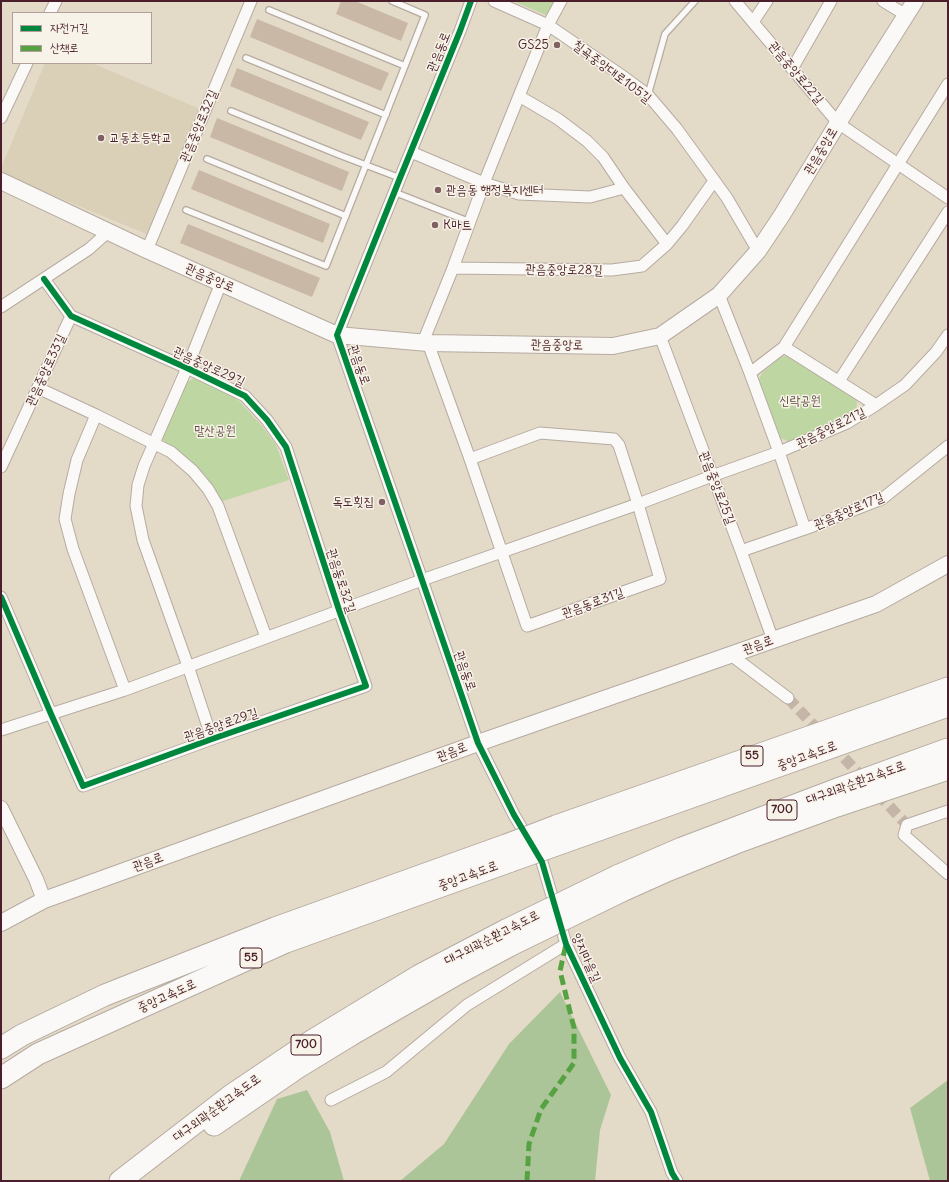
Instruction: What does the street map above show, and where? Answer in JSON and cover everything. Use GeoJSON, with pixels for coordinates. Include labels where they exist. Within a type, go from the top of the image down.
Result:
{"type":"FeatureCollection","features":[{"type":"Feature","properties":{"kind":"highway","name":"중앙고속도로"},"geometry":{"type":"LineString","coordinates":[[1,1078],[38,1054],[286,942],[509,853],[948,688]]}},
{"type":"Feature","properties":{"kind":"highway","name":"중앙고속도로"},"geometry":{"type":"LineString","coordinates":[[559,834],[948,706]]}},
{"type":"Feature","properties":{"kind":"highway","name":"대구외곽순환고속도로"},"geometry":{"type":"LineString","coordinates":[[120,1181],[230,1096],[313,1040],[420,976],[509,938],[619,883],[682,848],[818,796],[948,749]]}},
{"type":"Feature","properties":{"kind":"highway","name":"대구외곽순환고속도로"},"geometry":{"type":"LineString","coordinates":[[619,883],[669,870],[736,843],[837,806],[948,769]]}},
{"type":"Feature","properties":{"kind":"highway","name":"중앙고속도로"},"geometry":{"type":"LineString","coordinates":[[1,1048],[22,1035],[105,995],[275,928],[509,853]]}},
{"type":"Feature","properties":{"kind":"highway","name":"대구외곽순환고속도로"},"geometry":{"type":"LineString","coordinates":[[138,1181],[214,1125],[298,1068],[350,1035],[459,973],[509,938]]}},
{"type":"Feature","properties":{"kind":"main road","name":"관음중앙로"},"geometry":{"type":"LineString","coordinates":[[1,180],[147,250],[337,335],[426,343],[613,346],[660,336],[719,295],[758,251],[915,1]]}},
{"type":"Feature","properties":{"kind":"main road","name":"관음로"},"geometry":{"type":"LineString","coordinates":[[1,923],[44,900],[478,743],[876,604],[948,564]]}},
{"type":"Feature","properties":{"kind":"street"},"geometry":{"type":"LineString","coordinates":[[50,12],[56,1]]}},
{"type":"Feature","properties":{"kind":"street","name":"관음중앙로32길"},"geometry":{"type":"LineString","coordinates":[[147,250],[251,1]]}},
{"type":"Feature","properties":{"kind":"street","name":"관음동로"},"geometry":{"type":"LineString","coordinates":[[471,1],[337,335],[478,743]]}},
{"type":"Feature","properties":{"kind":"street","name":"칠곡중앙대로105길"},"geometry":{"type":"LineString","coordinates":[[494,1],[548,25],[648,95],[677,128],[727,198],[758,251]]}},
{"type":"Feature","properties":{"kind":"street"},"geometry":{"type":"LineString","coordinates":[[502,552],[470,459],[426,343],[484,183],[548,25],[562,1]]}},
{"type":"Feature","properties":{"kind":"street","name":"관음중앙로22길"},"geometry":{"type":"LineString","coordinates":[[734,1],[838,123]]}},
{"type":"Feature","properties":{"kind":"street"},"geometry":{"type":"LineString","coordinates":[[753,22],[767,1]]}},
{"type":"Feature","properties":{"kind":"street"},"geometry":{"type":"LineString","coordinates":[[792,69],[831,1]]}},
{"type":"Feature","properties":{"kind":"street"},"geometry":{"type":"LineString","coordinates":[[883,1],[906,15]]}},
{"type":"Feature","properties":{"kind":"street"},"geometry":{"type":"LineString","coordinates":[[1,118],[27,64]]}},
{"type":"Feature","properties":{"kind":"street"},"geometry":{"type":"LineString","coordinates":[[750,373],[784,347],[948,84]]}},
{"type":"Feature","properties":{"kind":"street"},"geometry":{"type":"LineString","coordinates":[[519,96],[558,119],[587,141],[603,157],[624,188],[667,244]]}},
{"type":"Feature","properties":{"kind":"street"},"geometry":{"type":"LineString","coordinates":[[838,123],[948,198]]}},
{"type":"Feature","properties":{"kind":"street"},"geometry":{"type":"LineString","coordinates":[[410,152],[484,183],[519,194],[590,197],[624,188]]}},
{"type":"Feature","properties":{"kind":"street","name":"관음중앙로28길"},"geometry":{"type":"LineString","coordinates":[[453,268],[612,270],[642,266],[667,244],[682,226],[714,181]]}},
{"type":"Feature","properties":{"kind":"street"},"geometry":{"type":"LineString","coordinates":[[839,381],[948,212]]}},
{"type":"Feature","properties":{"kind":"street"},"geometry":{"type":"LineString","coordinates":[[1,307],[89,249],[108,232]]}},
{"type":"Feature","properties":{"kind":"street"},"geometry":{"type":"LineString","coordinates":[[44,279],[71,316]]}},
{"type":"Feature","properties":{"kind":"street","name":"관음중앙로29길"},"geometry":{"type":"LineString","coordinates":[[212,739],[188,666],[143,540],[136,506],[138,485],[221,283]]}},
{"type":"Feature","properties":{"kind":"street"},"geometry":{"type":"LineString","coordinates":[[719,295],[779,452]]}},
{"type":"Feature","properties":{"kind":"street","name":"관음중앙로29길"},"geometry":{"type":"LineString","coordinates":[[71,316],[245,396],[267,420],[286,447],[297,482]]}},
{"type":"Feature","properties":{"kind":"street","name":"관음중앙로33길"},"geometry":{"type":"LineString","coordinates":[[1,466],[71,316]]}},
{"type":"Feature","properties":{"kind":"street","name":"관음중앙로21길"},"geometry":{"type":"LineString","coordinates":[[712,476],[779,452],[847,423],[905,385],[936,352],[948,335]]}},
{"type":"Feature","properties":{"kind":"street","name":"관음중앙로25길"},"geometry":{"type":"LineString","coordinates":[[660,336],[774,640]]}},
{"type":"Feature","properties":{"kind":"street"},"geometry":{"type":"LineString","coordinates":[[784,347],[876,405]]}},
{"type":"Feature","properties":{"kind":"street"},"geometry":{"type":"LineString","coordinates":[[38,388],[171,452],[193,471],[208,489],[218,506],[266,637]]}},
{"type":"Feature","properties":{"kind":"street"},"geometry":{"type":"LineString","coordinates":[[96,415],[77,460],[65,519],[72,549],[125,690]]}},
{"type":"Feature","properties":{"kind":"street","name":"관음동로31길"},"geometry":{"type":"LineString","coordinates":[[470,459],[540,433],[614,439],[619,446],[660,579],[527,626],[502,552]]}},
{"type":"Feature","properties":{"kind":"street","name":"관음중앙로17길"},"geometry":{"type":"LineString","coordinates":[[741,551],[805,529],[882,499],[948,446]]}},
{"type":"Feature","properties":{"kind":"street","name":"관음중앙로17길"},"geometry":{"type":"LineString","coordinates":[[779,452],[805,529]]}},
{"type":"Feature","properties":{"kind":"street"},"geometry":{"type":"LineString","coordinates":[[422,580],[638,504],[712,476]]}},
{"type":"Feature","properties":{"kind":"street","name":"관음동로32길"},"geometry":{"type":"LineString","coordinates":[[297,482],[339,610],[366,686]]}},
{"type":"Feature","properties":{"kind":"street","name":"관음동로32길"},"geometry":{"type":"LineString","coordinates":[[1,730],[125,690],[422,580]]}},
{"type":"Feature","properties":{"kind":"street"},"geometry":{"type":"LineString","coordinates":[[1,597],[50,714]]}},
{"type":"Feature","properties":{"kind":"street"},"geometry":{"type":"LineString","coordinates":[[731,655],[788,698]]}},
{"type":"Feature","properties":{"kind":"street","name":"관음중앙로29길"},"geometry":{"type":"LineString","coordinates":[[50,714],[83,786],[212,739],[366,686]]}},
{"type":"Feature","properties":{"kind":"street","name":"양지마을길"},"geometry":{"type":"LineString","coordinates":[[478,743],[514,815],[542,862],[566,944],[620,1058],[651,1112],[672,1173],[677,1181]]}},
{"type":"Feature","properties":{"kind":"street"},"geometry":{"type":"LineString","coordinates":[[1,808],[36,879],[44,900]]}},
{"type":"Feature","properties":{"kind":"street"},"geometry":{"type":"LineString","coordinates":[[948,811],[907,825],[904,835],[948,874]]}},
{"type":"Feature","properties":{"kind":"street"},"geometry":{"type":"LineString","coordinates":[[331,1100],[386,1072],[467,1005],[566,944]]}},
{"type":"Feature","properties":{"kind":"lane"},"geometry":{"type":"LineString","coordinates":[[186,210],[326,266],[425,15],[392,1]]}},
{"type":"Feature","properties":{"kind":"lane"},"geometry":{"type":"LineString","coordinates":[[648,95],[664,34],[695,1]]}},
{"type":"Feature","properties":{"kind":"lane"},"geometry":{"type":"LineString","coordinates":[[269,10],[405,66]]}},
{"type":"Feature","properties":{"kind":"lane"},"geometry":{"type":"LineString","coordinates":[[246,58],[386,115]]}},
{"type":"Feature","properties":{"kind":"lane"},"geometry":{"type":"LineString","coordinates":[[231,111],[400,178]]}},
{"type":"Feature","properties":{"kind":"lane"},"geometry":{"type":"LineString","coordinates":[[207,159],[346,216]]}},
{"type":"Feature","properties":{"kind":"lane"},"geometry":{"type":"LineString","coordinates":[[394,192],[470,222]]}},
{"type":"Feature","properties":{"kind":"shaded area","name":"교동초등학교"},"geometry":{"type":"Polygon","coordinates":[[[45,64],[94,64],[200,109],[149,235],[1,174],[1,168],[45,64]]]}},
{"type":"Feature","properties":{"kind":"green space"},"geometry":{"type":"Polygon","coordinates":[[[513,1],[556,1],[546,15],[513,1]]]}},
{"type":"Feature","properties":{"kind":"green space","name":"신락공원"},"geometry":{"type":"Polygon","coordinates":[[[789,355],[857,400],[856,413],[790,442],[778,437],[757,383],[762,373],[781,357],[789,355]]]}},
{"type":"Feature","properties":{"kind":"green space","name":"말산공원"},"geometry":{"type":"Polygon","coordinates":[[[194,378],[228,393],[240,402],[262,426],[276,445],[289,480],[220,502],[207,477],[186,457],[165,443],[161,435],[184,384],[194,378]]]}},
{"type":"Feature","properties":{"kind":"green space"},"geometry":{"type":"Polygon","coordinates":[[[560,992],[611,1095],[600,1130],[595,1181],[400,1181],[444,1144],[509,1044],[560,992]]]}},
{"type":"Feature","properties":{"kind":"green space"},"geometry":{"type":"Polygon","coordinates":[[[948,1080],[948,1181],[930,1181],[910,1108],[948,1080]]]}},
{"type":"Feature","properties":{"kind":"green space"},"geometry":{"type":"Polygon","coordinates":[[[307,1090],[330,1132],[344,1181],[239,1181],[277,1099],[307,1090]]]}},
{"type":"Feature","properties":{"kind":"building"},"geometry":{"type":"Polygon","coordinates":[[[341,1],[355,1],[408,23],[401,41],[336,14],[341,1]]]}},
{"type":"Feature","properties":{"kind":"building"},"geometry":{"type":"Polygon","coordinates":[[[257,19],[389,73],[381,91],[250,37],[257,19]]]}},
{"type":"Feature","properties":{"kind":"building"},"geometry":{"type":"Polygon","coordinates":[[[237,68],[369,122],[361,140],[230,86],[237,68]]]}},
{"type":"Feature","properties":{"kind":"building"},"geometry":{"type":"Polygon","coordinates":[[[217,118],[349,172],[342,191],[210,137],[217,118]]]}},
{"type":"Feature","properties":{"kind":"building"},"geometry":{"type":"Polygon","coordinates":[[[199,170],[330,224],[323,243],[191,189],[199,170]]]}},
{"type":"Feature","properties":{"kind":"building"},"geometry":{"type":"Polygon","coordinates":[[[188,224],[320,278],[312,297],[180,243],[188,224]]]}},
{"type":"Feature","properties":{"kind":"tunnel"},"geometry":{"type":"LineString","coordinates":[[788,698],[907,825]]}},
{"type":"Feature","properties":{"kind":"marked path"},"geometry":{"type":"LineString","coordinates":[[527,1181],[529,1144],[541,1109],[574,1063],[574,1028],[560,971],[566,944]]}},
{"type":"Feature","properties":{"kind":"cycle path"},"geometry":{"type":"LineString","coordinates":[[471,1],[337,335],[478,743],[514,815],[542,862],[566,944],[620,1058],[651,1112],[672,1173],[677,1181]]}},
{"type":"Feature","properties":{"kind":"cycle path"},"geometry":{"type":"LineString","coordinates":[[1,597],[83,786],[212,739],[366,686],[339,610],[286,447],[267,420],[245,396],[187,368],[71,316],[44,279]]}},
{"type":"Feature","properties":{"kind":"place","name":"GS25"},"geometry":{"type":"Point","coordinates":[557,45]}},
{"type":"Feature","properties":{"kind":"place","name":"교동초등학교"},"geometry":{"type":"Point","coordinates":[101,138]}},
{"type":"Feature","properties":{"kind":"place","name":"관음동 행정복지센터"},"geometry":{"type":"Point","coordinates":[438,190]}},
{"type":"Feature","properties":{"kind":"place","name":"K마트"},"geometry":{"type":"Point","coordinates":[435,225]}},
{"type":"Feature","properties":{"kind":"place","name":"독도횟집"},"geometry":{"type":"Point","coordinates":[382,502]}}]}
